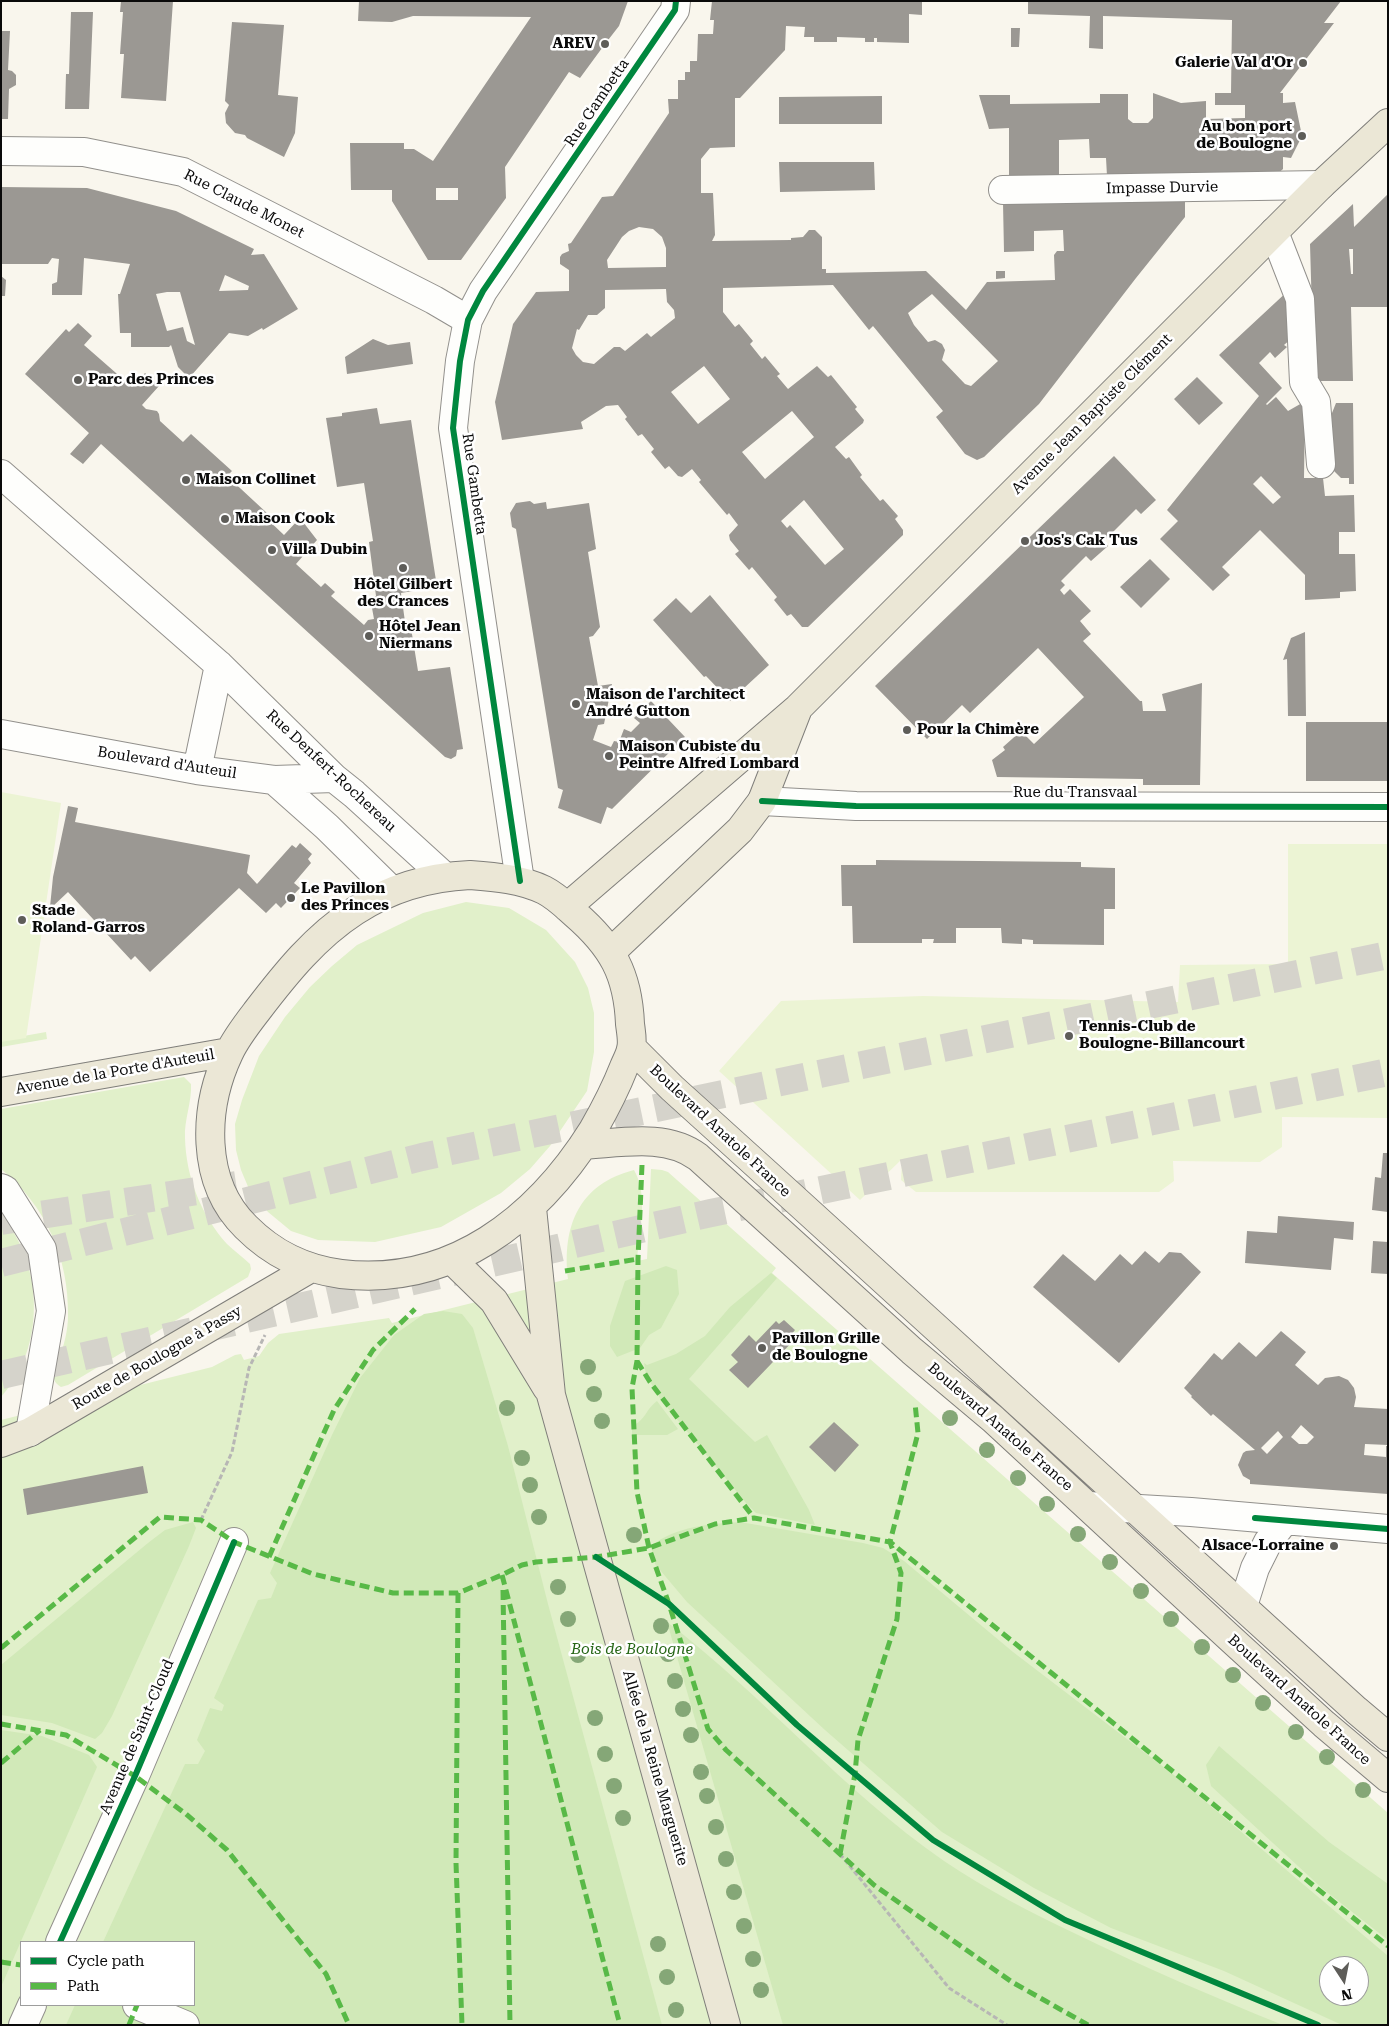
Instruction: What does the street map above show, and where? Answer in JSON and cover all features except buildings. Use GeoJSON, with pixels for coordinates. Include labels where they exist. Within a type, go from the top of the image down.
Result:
{"type":"FeatureCollection","features":[{"type":"Feature","properties":{"kind":"main road","name":"Avenue Jean Baptiste Clément"},"geometry":{"type":"LineString","coordinates":[[567,907],[798,708],[1321,185],[1388,123]]}},
{"type":"Feature","properties":{"kind":"main road","name":"Avenue Jean Baptiste Clément"},"geometry":{"type":"LineString","coordinates":[[611,952],[740,830],[762,801],[798,708]]}},
{"type":"Feature","properties":{"kind":"main road"},"geometry":{"type":"LineString","coordinates":[[470,875],[520,881],[554,896],[588,926],[611,952],[624,978],[628,995],[632,1048],[611,1100],[583,1145],[532,1208],[493,1239],[452,1260],[415,1270],[368,1276],[340,1274],[289,1261],[257,1239],[241,1223],[223,1196],[211,1157],[210,1124],[218,1081],[229,1052],[295,963],[316,941],[357,910],[392,891],[416,882],[444,876],[470,875]]}},
{"type":"Feature","properties":{"kind":"main road","name":"Boulevard Anatole France"},"geometry":{"type":"LineString","coordinates":[[632,1048],[672,1088],[1388,1737]]}},
{"type":"Feature","properties":{"kind":"main road","name":"Avenue de la Porte d'Auteuil"},"geometry":{"type":"LineString","coordinates":[[1,1092],[229,1052]]}},
{"type":"Feature","properties":{"kind":"main road","name":"Boulevard Anatole France"},"geometry":{"type":"LineString","coordinates":[[583,1145],[660,1142],[690,1151],[912,1351],[993,1419],[1230,1639],[1324,1724],[1388,1778]]}},
{"type":"Feature","properties":{"kind":"main road","name":"Allée de la Reine Marguerite"},"geometry":{"type":"LineString","coordinates":[[532,1208],[552,1395],[726,2025]]}},
{"type":"Feature","properties":{"kind":"main road","name":"Allée de la Reine Marguerite"},"geometry":{"type":"LineString","coordinates":[[452,1260],[494,1301],[552,1395]]}},
{"type":"Feature","properties":{"kind":"main road","name":"Route de Boulogne à Passy"},"geometry":{"type":"LineString","coordinates":[[1,1443],[30,1432],[311,1268]]}},
{"type":"Feature","properties":{"kind":"street","name":"Rue Gambetta"},"geometry":{"type":"LineString","coordinates":[[520,881],[453,428],[460,361],[468,320],[483,291],[658,36],[674,10],[676,1]]}},
{"type":"Feature","properties":{"kind":"street","name":"Rue Claude Monet"},"geometry":{"type":"LineString","coordinates":[[1,151],[84,152],[182,172],[434,300],[468,320]]}},
{"type":"Feature","properties":{"kind":"street","name":"Impasse Durvie"},"geometry":{"type":"LineString","coordinates":[[1003,190],[1321,185]]}},
{"type":"Feature","properties":{"kind":"street"},"geometry":{"type":"LineString","coordinates":[[1274,232],[1300,298],[1304,382],[1316,402],[1321,464]]}},
{"type":"Feature","properties":{"kind":"street","name":"Rue Denfert-Rochereau"},"geometry":{"type":"LineString","coordinates":[[1,474],[220,665],[334,778],[444,876]]}},
{"type":"Feature","properties":{"kind":"street"},"geometry":{"type":"LineString","coordinates":[[197,770],[220,665]]}},
{"type":"Feature","properties":{"kind":"street","name":"Boulevard d'Auteuil"},"geometry":{"type":"LineString","coordinates":[[1,734],[197,770],[274,780],[334,778]]}},
{"type":"Feature","properties":{"kind":"street"},"geometry":{"type":"LineString","coordinates":[[274,780],[327,827],[392,891]]}},
{"type":"Feature","properties":{"kind":"street","name":"Rue du Transvaal"},"geometry":{"type":"LineString","coordinates":[[762,801],[856,806],[1388,807]]}},
{"type":"Feature","properties":{"kind":"street"},"geometry":{"type":"LineString","coordinates":[[1,1188],[5,1190],[42,1249],[51,1311],[30,1432]]}},
{"type":"Feature","properties":{"kind":"street"},"geometry":{"type":"LineString","coordinates":[[1088,1506],[1135,1508],[1388,1529]]}},
{"type":"Feature","properties":{"kind":"street"},"geometry":{"type":"LineString","coordinates":[[1243,1606],[1255,1568],[1268,1542],[1285,1520]]}},
{"type":"Feature","properties":{"kind":"street","name":"Avenue de Saint-Cloud"},"geometry":{"type":"LineString","coordinates":[[60,1941],[135,1776],[234,1542]]}},
{"type":"Feature","properties":{"kind":"street"},"geometry":{"type":"LineString","coordinates":[[23,2025],[32,2006]]}},
{"type":"Feature","properties":{"kind":"street"},"geometry":{"type":"LineString","coordinates":[[139,2006],[185,2025]]}},
{"type":"Feature","properties":{"kind":"path"},"geometry":{"type":"LineString","coordinates":[[201,1520],[232,1452],[249,1368],[265,1335],[261,1328]]}},
{"type":"Feature","properties":{"kind":"path"},"geometry":{"type":"LineString","coordinates":[[840,1854],[950,1988],[1007,2025]]}},
{"type":"Feature","properties":{"kind":"green space","name":"Stade Roland-Garros"},"geometry":{"type":"Polygon","coordinates":[[[1,792],[61,803],[26,1038],[1,1042],[1,792]]]}},
{"type":"Feature","properties":{"kind":"green space","name":"Tennis-Club de Boulogne-Billancourt"},"geometry":{"type":"Polygon","coordinates":[[[1288,844],[1388,844],[1388,1118],[1282,1117],[1282,1147],[1260,1162],[1173,1161],[1174,1181],[1159,1192],[916,1192],[901,1180],[902,1159],[860,1200],[719,1071],[781,1001],[923,996],[1178,1002],[1180,965],[1288,964],[1288,844]]]}},
{"type":"Feature","properties":{"kind":"green space"},"geometry":{"type":"Polygon","coordinates":[[[466,902],[509,908],[546,930],[575,962],[588,988],[594,1013],[594,1052],[587,1091],[550,1146],[530,1169],[501,1193],[441,1227],[375,1242],[318,1240],[291,1231],[268,1212],[249,1189],[241,1170],[236,1150],[235,1124],[259,1056],[285,1017],[310,987],[357,945],[423,913],[466,902]]]}},
{"type":"Feature","properties":{"kind":"green space"},"geometry":{"type":"Polygon","coordinates":[[[46,1032],[47,1039],[1,1047],[1,1040],[46,1032]]]}},
{"type":"Feature","properties":{"kind":"green space"},"geometry":{"type":"Polygon","coordinates":[[[184,1077],[191,1084],[185,1138],[188,1167],[192,1181],[203,1208],[218,1233],[227,1244],[250,1264],[251,1269],[248,1277],[68,1385],[61,1387],[55,1382],[54,1376],[64,1344],[68,1316],[64,1274],[52,1235],[42,1216],[31,1199],[1,1169],[1,1109],[184,1077]]]}},
{"type":"Feature","properties":{"kind":"green space","name":"Bois de Boulogne"},"geometry":{"type":"Polygon","coordinates":[[[651,1169],[668,1172],[776,1268],[772,1273],[1388,1813],[1388,2025],[1,2025],[1,1420],[212,1367],[235,1355],[241,1354],[244,1360],[259,1356],[268,1343],[279,1334],[389,1318],[392,1323],[568,1279],[568,1242],[578,1210],[587,1197],[600,1185],[634,1170],[639,1180],[641,1191],[641,1226],[637,1261],[647,1259],[651,1169]]]}},
{"type":"Feature","properties":{"kind":"green space"},"geometry":{"type":"Polygon","coordinates":[[[1,1215],[15,1235],[25,1258],[32,1281],[34,1306],[32,1331],[26,1354],[16,1377],[1,1397],[1,1215]]]}},
{"type":"Feature","properties":{"kind":"green space"},"geometry":{"type":"Polygon","coordinates":[[[666,1266],[677,1270],[679,1294],[661,1328],[649,1335],[640,1348],[617,1357],[610,1346],[610,1326],[625,1281],[666,1266]]]}},
{"type":"Feature","properties":{"kind":"green space"},"geometry":{"type":"Polygon","coordinates":[[[771,1273],[777,1278],[689,1379],[755,1442],[767,1435],[809,1510],[815,1525],[756,1513],[661,1400],[646,1375],[644,1363],[647,1365],[676,1354],[705,1336],[730,1307],[771,1273]]]}},
{"type":"Feature","properties":{"kind":"green space"},"geometry":{"type":"Polygon","coordinates":[[[443,1311],[462,1314],[473,1328],[508,1446],[548,1604],[662,2025],[66,2025],[75,2006],[195,2006],[195,1941],[103,1941],[185,1764],[198,1764],[205,1751],[197,1740],[210,1708],[222,1711],[224,1705],[214,1698],[258,1600],[271,1598],[277,1583],[270,1573],[332,1435],[360,1378],[394,1335],[424,1314],[443,1311]]]}},
{"type":"Feature","properties":{"kind":"green space"},"geometry":{"type":"Polygon","coordinates":[[[657,1401],[678,1429],[667,1435],[632,1435],[632,1426],[643,1418],[657,1401]]]}},
{"type":"Feature","properties":{"kind":"green space"},"geometry":{"type":"Polygon","coordinates":[[[193,1522],[196,1528],[189,1546],[112,1716],[102,1733],[95,1739],[52,1723],[1,1715],[1,1665],[165,1530],[193,1522]]]}},
{"type":"Feature","properties":{"kind":"green space"},"geometry":{"type":"Polygon","coordinates":[[[740,1522],[863,1543],[883,1548],[904,1561],[1013,1652],[1174,1775],[1388,1956],[1388,2025],[1342,2025],[1224,1971],[1111,1928],[1034,1888],[942,1832],[825,1730],[687,1602],[655,1564],[651,1546],[661,1539],[682,1530],[705,1525],[740,1522]]]}},
{"type":"Feature","properties":{"kind":"green space"},"geometry":{"type":"Polygon","coordinates":[[[667,1622],[737,1681],[872,1805],[907,1834],[960,1872],[1025,1909],[1102,1946],[1231,2004],[1283,2025],[783,2025],[667,1622]]]}},
{"type":"Feature","properties":{"kind":"green space"},"geometry":{"type":"Polygon","coordinates":[[[1,1730],[42,1736],[89,1755],[97,1767],[1,1987],[1,1730]]]}},
{"type":"Feature","properties":{"kind":"green space"},"geometry":{"type":"Polygon","coordinates":[[[1219,1746],[1329,1842],[1388,1884],[1388,1940],[1323,1889],[1211,1786],[1206,1765],[1219,1746]]]}},
{"type":"Feature","properties":{"kind":"tunnel"},"geometry":{"type":"LineString","coordinates":[[1,1263],[422,1157],[1388,955]]}},
{"type":"Feature","properties":{"kind":"tunnel"},"geometry":{"type":"LineString","coordinates":[[1,1375],[711,1213],[1388,1072]]}},
{"type":"Feature","properties":{"kind":"tunnel"},"geometry":{"type":"LineString","coordinates":[[1,1221],[243,1184]]}},
{"type":"Feature","properties":{"kind":"marked path"},"geometry":{"type":"LineString","coordinates":[[642,1165],[638,1259],[637,1361],[632,1388],[637,1492],[649,1548],[669,1604],[708,1729],[726,1750],[874,1885],[1012,1982],[1088,2025]]}},
{"type":"Feature","properties":{"kind":"marked path"},"geometry":{"type":"LineString","coordinates":[[565,1271],[638,1259]]}},
{"type":"Feature","properties":{"kind":"marked path"},"geometry":{"type":"LineString","coordinates":[[269,1557],[334,1410],[373,1350],[415,1309]]}},
{"type":"Feature","properties":{"kind":"marked path"},"geometry":{"type":"LineString","coordinates":[[637,1361],[650,1382],[754,1518]]}},
{"type":"Feature","properties":{"kind":"marked path"},"geometry":{"type":"LineString","coordinates":[[840,1854],[855,1774],[858,1740],[897,1619],[901,1573],[890,1542],[918,1433],[915,1403]]}},
{"type":"Feature","properties":{"kind":"marked path"},"geometry":{"type":"LineString","coordinates":[[1,1648],[160,1517],[201,1520],[234,1542],[313,1574],[393,1593],[458,1593],[522,1565],[596,1557],[649,1548],[715,1524],[754,1518],[890,1542],[1388,1946]]}},
{"type":"Feature","properties":{"kind":"marked path"},"geometry":{"type":"LineString","coordinates":[[502,1575],[620,2025]]}},
{"type":"Feature","properties":{"kind":"marked path"},"geometry":{"type":"LineString","coordinates":[[503,1590],[510,2025]]}},
{"type":"Feature","properties":{"kind":"marked path"},"geometry":{"type":"LineString","coordinates":[[458,1593],[456,1863],[462,2025]]}},
{"type":"Feature","properties":{"kind":"marked path"},"geometry":{"type":"LineString","coordinates":[[1,1724],[66,1735],[135,1776],[186,1814],[227,1850],[326,1974],[349,2025]]}},
{"type":"Feature","properties":{"kind":"marked path"},"geometry":{"type":"LineString","coordinates":[[1,1763],[40,1730]]}},
{"type":"Feature","properties":{"kind":"marked path"},"geometry":{"type":"LineString","coordinates":[[1,1962],[20,1965]]}},
{"type":"Feature","properties":{"kind":"marked path"},"geometry":{"type":"LineString","coordinates":[[129,2025],[137,2006]]}},
{"type":"Feature","properties":{"kind":"cycle path"},"geometry":{"type":"LineString","coordinates":[[520,881],[453,428],[460,361],[468,320],[483,291],[675,10],[676,1]]}},
{"type":"Feature","properties":{"kind":"cycle path"},"geometry":{"type":"LineString","coordinates":[[762,801],[856,806],[1388,807]]}},
{"type":"Feature","properties":{"kind":"cycle path"},"geometry":{"type":"LineString","coordinates":[[1255,1518],[1388,1529]]}},
{"type":"Feature","properties":{"kind":"cycle path"},"geometry":{"type":"LineString","coordinates":[[60,1941],[135,1776],[234,1542]]}},
{"type":"Feature","properties":{"kind":"cycle path"},"geometry":{"type":"LineString","coordinates":[[596,1557],[669,1604],[797,1725],[933,1840],[1065,1920],[1318,2025]]}},
{"type":"Feature","properties":{"kind":"place","name":"AREV"},"geometry":{"type":"Point","coordinates":[605,44]}},
{"type":"Feature","properties":{"kind":"place","name":"Galerie Val d'Or"},"geometry":{"type":"Point","coordinates":[1303,63]}},
{"type":"Feature","properties":{"kind":"place","name":"Au bon port de Boulogne"},"geometry":{"type":"Point","coordinates":[1302,136]}},
{"type":"Feature","properties":{"kind":"place","name":"Parc des Princes"},"geometry":{"type":"Point","coordinates":[78,380]}},
{"type":"Feature","properties":{"kind":"place","name":"Maison Collinet"},"geometry":{"type":"Point","coordinates":[186,480]}},
{"type":"Feature","properties":{"kind":"place","name":"Maison Cook"},"geometry":{"type":"Point","coordinates":[225,519]}},
{"type":"Feature","properties":{"kind":"place","name":"Jos's Cak Tus"},"geometry":{"type":"Point","coordinates":[1025,541]}},
{"type":"Feature","properties":{"kind":"place","name":"Villa Dubin"},"geometry":{"type":"Point","coordinates":[272,550]}},
{"type":"Feature","properties":{"kind":"place","name":"Hôtel Gilbert des Crances"},"geometry":{"type":"Point","coordinates":[403,568]}},
{"type":"Feature","properties":{"kind":"place","name":"Hôtel Jean Niermans"},"geometry":{"type":"Point","coordinates":[369,636]}},
{"type":"Feature","properties":{"kind":"place","name":"Maison de l'architect André Gutton"},"geometry":{"type":"Point","coordinates":[576,704]}},
{"type":"Feature","properties":{"kind":"place","name":"Pour la Chimère"},"geometry":{"type":"Point","coordinates":[907,730]}},
{"type":"Feature","properties":{"kind":"place","name":"Maison Cubiste du Peintre Alfred Lombard"},"geometry":{"type":"Point","coordinates":[609,756]}},
{"type":"Feature","properties":{"kind":"place","name":"Le Pavillon des Princes"},"geometry":{"type":"Point","coordinates":[291,898]}},
{"type":"Feature","properties":{"kind":"place","name":"Stade Roland-Garros"},"geometry":{"type":"Point","coordinates":[22,920]}},
{"type":"Feature","properties":{"kind":"place","name":"Tennis-Club de Boulogne-Billancourt"},"geometry":{"type":"Point","coordinates":[1069,1036]}},
{"type":"Feature","properties":{"kind":"place","name":"Pavillon Grille de Boulogne"},"geometry":{"type":"Point","coordinates":[762,1348]}},
{"type":"Feature","properties":{"kind":"place","name":"Alsace-Lorraine"},"geometry":{"type":"Point","coordinates":[1334,1546]}}]}
